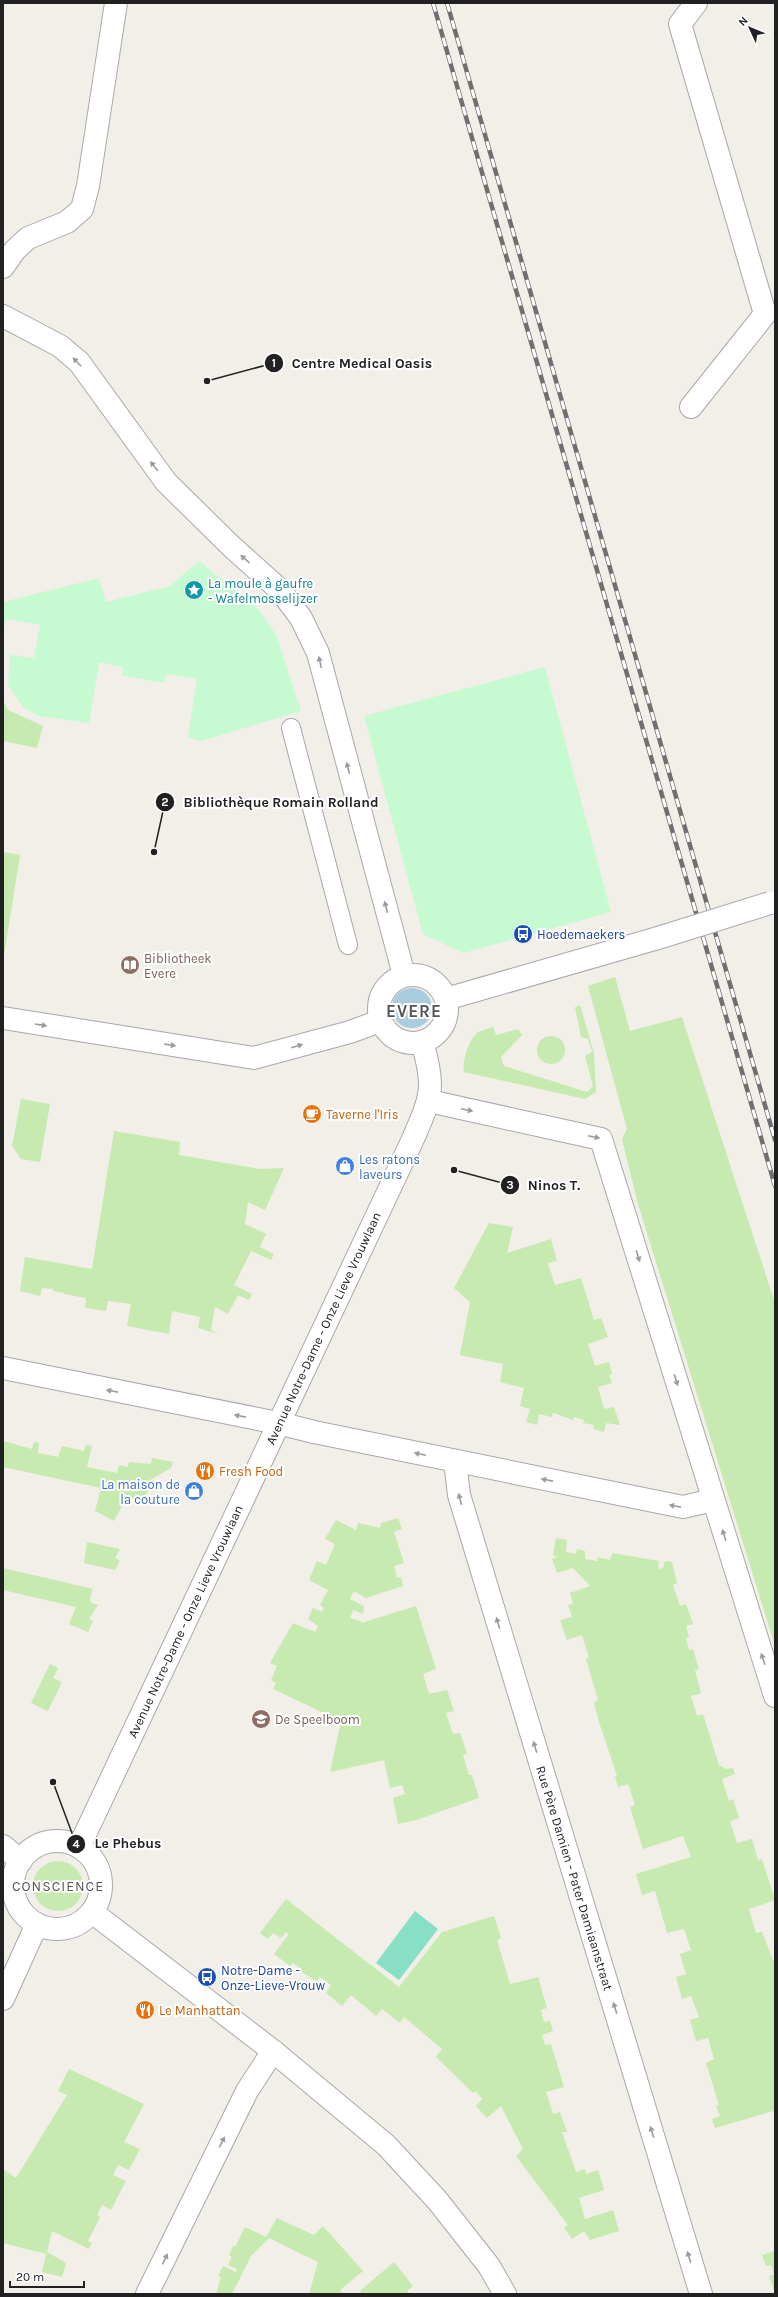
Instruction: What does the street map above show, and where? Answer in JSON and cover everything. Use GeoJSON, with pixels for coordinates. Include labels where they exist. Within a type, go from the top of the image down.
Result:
{"type":"FeatureCollection","features":[{"type":"Feature","properties":{"kind":"street"},"geometry":{"type":"LineString","coordinates":[[7,250],[28,238],[68,222],[82,209],[88,186],[116,3]]}},
{"type":"Feature","properties":{"kind":"street"},"geometry":{"type":"LineString","coordinates":[[691,408],[765,314],[680,24],[696,3]]}},
{"type":"Feature","properties":{"kind":"street"},"geometry":{"type":"LineString","coordinates":[[3,316],[60,346],[79,362],[166,482],[231,546],[280,590],[301,618],[318,653],[404,975]]}},
{"type":"Feature","properties":{"kind":"street"},"geometry":{"type":"LineString","coordinates":[[291,728],[348,945]]}},
{"type":"Feature","properties":{"kind":"street"},"geometry":{"type":"LineString","coordinates":[[446,999],[658,938],[773,902]]}},
{"type":"Feature","properties":{"kind":"street"},"geometry":{"type":"LineString","coordinates":[[404,975],[424,976],[435,982],[446,999],[447,1015],[443,1026],[436,1035],[422,1042],[402,1042],[391,1036],[380,1021],[378,1004],[382,993],[390,983],[404,975]]}},
{"type":"Feature","properties":{"kind":"street"},"geometry":{"type":"LineString","coordinates":[[3,1018],[254,1058],[350,1032],[380,1021]]}},
{"type":"Feature","properties":{"kind":"street","name":"Avenue Notre-Dame - Onze Lieve Vrouwlaan"},"geometry":{"type":"LineString","coordinates":[[79,1847],[413,1139],[429,1101],[431,1090],[428,1061],[422,1042]]}},
{"type":"Feature","properties":{"kind":"street"},"geometry":{"type":"LineString","coordinates":[[429,1101],[601,1139],[775,1696]]}},
{"type":"Feature","properties":{"kind":"street"},"geometry":{"type":"LineString","coordinates":[[3,1368],[683,1507],[713,1500]]}},
{"type":"Feature","properties":{"kind":"street","name":"Rue Père Damien - Pater Damiaanstraat"},"geometry":{"type":"LineString","coordinates":[[455,1461],[459,1495],[700,2294]]}},
{"type":"Feature","properties":{"kind":"street"},"geometry":{"type":"LineString","coordinates":[[60,1842],[79,1847],[96,1865],[100,1876],[101,1889],[98,1901],[92,1912],[83,1921],[72,1927],[54,1929],[37,1924],[27,1917],[19,1907],[15,1896],[13,1884],[21,1861],[30,1851],[41,1845],[60,1842]]}},
{"type":"Feature","properties":{"kind":"street"},"geometry":{"type":"LineString","coordinates":[[3,1846],[21,1861]]}},
{"type":"Feature","properties":{"kind":"street"},"geometry":{"type":"LineString","coordinates":[[92,1912],[273,2051],[386,2145],[436,2200],[489,2266],[505,2294]]}},
{"type":"Feature","properties":{"kind":"street"},"geometry":{"type":"LineString","coordinates":[[3,1999],[37,1924]]}},
{"type":"Feature","properties":{"kind":"street"},"geometry":{"type":"LineString","coordinates":[[147,2294],[247,2091],[273,2051]]}},
{"type":"Feature","properties":{"kind":"green space"},"geometry":{"type":"Polygon","coordinates":[[[199,561],[259,610],[276,635],[301,711],[201,741],[188,737],[197,679],[166,674],[164,683],[122,675],[123,667],[99,662],[89,723],[39,716],[24,708],[8,685],[10,655],[34,658],[40,625],[6,619],[3,631],[3,602],[99,578],[106,602],[170,586],[199,561]]]}},
{"type":"Feature","properties":{"kind":"green space"},"geometry":{"type":"Polygon","coordinates":[[[545,667],[611,912],[463,953],[423,934],[364,716],[545,667]]]}},
{"type":"Feature","properties":{"kind":"green space"},"geometry":{"type":"Polygon","coordinates":[[[3,701],[8,710],[43,726],[37,748],[3,741],[3,701]]]}},
{"type":"Feature","properties":{"kind":"green space"},"geometry":{"type":"Polygon","coordinates":[[[3,852],[20,855],[3,962],[3,852]]]}},
{"type":"Feature","properties":{"kind":"green space"},"geometry":{"type":"Polygon","coordinates":[[[615,977],[630,1031],[682,1017],[775,1303],[775,1646],[638,1204],[622,1139],[627,1129],[588,986],[615,977]]]}},
{"type":"Feature","properties":{"kind":"green space"},"geometry":{"type":"Polygon","coordinates":[[[580,1005],[594,1053],[596,1092],[585,1099],[464,1072],[464,1062],[467,1050],[478,1032],[493,1027],[496,1035],[518,1029],[522,1035],[501,1057],[504,1066],[587,1092],[593,1086],[585,1056],[592,1052],[588,1039],[581,1037],[575,1007],[580,1005]]]}},
{"type":"Feature","properties":{"kind":"green space"},"geometry":{"type":"Polygon","coordinates":[[[551,1036],[561,1040],[565,1050],[561,1060],[551,1064],[541,1060],[537,1050],[541,1040],[551,1036]]]}},
{"type":"Feature","properties":{"kind":"green space"},"geometry":{"type":"Polygon","coordinates":[[[21,1099],[50,1104],[40,1162],[21,1159],[12,1146],[21,1099]]]}},
{"type":"Feature","properties":{"kind":"green space"},"geometry":{"type":"Polygon","coordinates":[[[114,1131],[180,1142],[179,1155],[260,1169],[284,1168],[265,1210],[248,1202],[245,1224],[266,1234],[260,1247],[274,1254],[271,1260],[251,1251],[234,1285],[252,1294],[249,1300],[238,1295],[228,1314],[215,1307],[211,1330],[218,1334],[198,1328],[200,1317],[172,1311],[169,1334],[127,1326],[131,1304],[108,1301],[106,1311],[85,1308],[86,1298],[53,1291],[53,1289],[42,1288],[40,1296],[20,1291],[25,1257],[92,1269],[114,1131]]]}},
{"type":"Feature","properties":{"kind":"green space"},"geometry":{"type":"Polygon","coordinates":[[[489,1223],[513,1227],[507,1253],[551,1239],[557,1261],[548,1263],[555,1285],[581,1278],[594,1320],[601,1318],[608,1337],[588,1344],[595,1366],[609,1362],[612,1374],[609,1375],[612,1383],[598,1387],[604,1409],[614,1407],[620,1425],[606,1423],[604,1432],[593,1429],[594,1425],[583,1423],[584,1420],[574,1417],[573,1420],[553,1413],[552,1417],[539,1414],[537,1425],[526,1422],[530,1409],[520,1406],[524,1388],[500,1382],[503,1364],[460,1355],[470,1302],[454,1288],[489,1223]]]}},
{"type":"Feature","properties":{"kind":"green space"},"geometry":{"type":"Polygon","coordinates":[[[3,1441],[32,1449],[34,1442],[39,1443],[38,1453],[58,1457],[62,1446],[84,1451],[86,1445],[92,1446],[87,1467],[117,1473],[119,1465],[128,1467],[129,1462],[151,1464],[152,1458],[173,1462],[171,1468],[148,1481],[144,1488],[148,1490],[142,1502],[127,1496],[114,1521],[95,1511],[101,1488],[3,1467],[3,1441]]]}},
{"type":"Feature","properties":{"kind":"green space"},"geometry":{"type":"Polygon","coordinates":[[[398,1518],[402,1529],[394,1532],[404,1563],[394,1566],[397,1578],[401,1577],[403,1586],[366,1598],[354,1591],[350,1599],[364,1606],[363,1614],[353,1610],[350,1618],[361,1621],[361,1623],[416,1606],[436,1669],[423,1674],[429,1694],[447,1690],[454,1711],[446,1713],[453,1734],[460,1733],[467,1753],[463,1755],[469,1775],[472,1775],[479,1798],[416,1820],[398,1824],[393,1798],[405,1794],[402,1785],[390,1788],[384,1760],[330,1772],[341,1721],[273,1689],[276,1683],[271,1680],[277,1666],[270,1663],[293,1623],[315,1632],[318,1626],[308,1619],[313,1608],[322,1612],[324,1608],[320,1605],[328,1590],[309,1580],[317,1561],[326,1565],[335,1544],[325,1539],[336,1520],[356,1530],[358,1523],[380,1528],[381,1523],[398,1518]]]}},
{"type":"Feature","properties":{"kind":"green space"},"geometry":{"type":"Polygon","coordinates":[[[556,1538],[567,1540],[566,1552],[576,1554],[577,1549],[585,1551],[585,1559],[597,1561],[598,1557],[610,1560],[612,1553],[659,1561],[658,1569],[663,1568],[665,1561],[672,1562],[677,1583],[673,1585],[680,1606],[686,1604],[693,1624],[686,1626],[689,1637],[686,1638],[689,1650],[693,1649],[699,1669],[695,1670],[701,1693],[691,1696],[697,1716],[703,1714],[719,1765],[726,1769],[733,1768],[735,1774],[722,1779],[729,1801],[733,1799],[739,1818],[730,1821],[737,1843],[752,1839],[758,1860],[762,1859],[775,1900],[749,1909],[756,1933],[762,1932],[775,1965],[775,2116],[773,2111],[715,2128],[712,2119],[720,2116],[716,2106],[719,2105],[706,2063],[714,2059],[708,2038],[696,2041],[690,2020],[699,2017],[691,1996],[682,1999],[676,1977],[686,1974],[680,1954],[691,1950],[684,1929],[667,1933],[655,1891],[642,1895],[636,1874],[691,1857],[683,1836],[643,1849],[630,1807],[635,1805],[628,1784],[618,1787],[615,1777],[617,1776],[599,1722],[594,1702],[598,1700],[586,1659],[589,1657],[582,1635],[567,1640],[560,1620],[572,1617],[568,1605],[573,1604],[570,1593],[590,1586],[573,1568],[557,1573],[552,1559],[557,1557],[553,1555],[556,1538]]]}},
{"type":"Feature","properties":{"kind":"green space"},"geometry":{"type":"Polygon","coordinates":[[[87,1542],[120,1549],[115,1558],[120,1561],[115,1570],[84,1563],[87,1542]]]}},
{"type":"Feature","properties":{"kind":"green space"},"geometry":{"type":"Polygon","coordinates":[[[3,1568],[93,1589],[90,1599],[91,1603],[98,1605],[89,1619],[93,1621],[88,1632],[69,1624],[76,1607],[3,1590],[3,1568]]]}},
{"type":"Feature","properties":{"kind":"green space"},"geometry":{"type":"Polygon","coordinates":[[[50,1664],[58,1668],[53,1678],[62,1682],[48,1711],[31,1703],[50,1664]]]}},
{"type":"Feature","properties":{"kind":"green space"},"geometry":{"type":"Polygon","coordinates":[[[53,1861],[63,1861],[76,1868],[83,1881],[83,1891],[76,1904],[63,1911],[53,1911],[44,1907],[37,1900],[33,1891],[33,1881],[37,1872],[44,1865],[53,1861]]]}},
{"type":"Feature","properties":{"kind":"green space"},"geometry":{"type":"Polygon","coordinates":[[[286,1899],[399,1987],[442,1932],[494,1916],[501,1938],[497,1940],[510,1984],[538,1977],[547,2008],[541,2010],[544,2022],[550,2021],[553,2031],[542,2035],[545,2045],[551,2044],[564,2087],[546,2092],[553,2114],[560,2112],[567,2132],[562,2132],[576,2172],[585,2169],[586,2174],[598,2170],[604,2190],[579,2198],[585,2219],[613,2210],[619,2231],[590,2240],[584,2231],[572,2239],[564,2228],[568,2225],[516,2156],[523,2149],[501,2106],[487,2118],[476,2106],[482,2099],[476,2091],[473,2093],[436,2057],[442,2049],[404,2017],[400,2023],[382,2009],[376,2016],[351,1995],[342,2006],[326,1993],[331,1985],[320,1977],[316,1981],[300,1971],[301,1969],[293,1963],[290,1966],[274,1954],[289,1934],[286,1932],[281,1938],[273,1933],[268,1939],[260,1933],[286,1899]]]}},
{"type":"Feature","properties":{"kind":"green space"},"geometry":{"type":"Polygon","coordinates":[[[415,1911],[438,1929],[399,1980],[376,1963],[415,1911]]]}},
{"type":"Feature","properties":{"kind":"green space"},"geometry":{"type":"Polygon","coordinates":[[[69,2069],[144,2104],[124,2142],[140,2149],[129,2170],[118,2165],[113,2175],[126,2181],[111,2210],[102,2205],[97,2215],[100,2217],[88,2241],[92,2243],[89,2249],[52,2231],[47,2252],[66,2263],[62,2277],[42,2272],[46,2254],[3,2243],[3,2169],[16,2178],[67,2095],[58,2091],[69,2069]]]}},
{"type":"Feature","properties":{"kind":"green space"},"geometry":{"type":"Polygon","coordinates":[[[277,2218],[314,2235],[323,2226],[363,2271],[340,2290],[343,2294],[309,2294],[318,2262],[269,2238],[251,2256],[232,2294],[216,2294],[221,2277],[218,2276],[223,2266],[236,2272],[237,2269],[228,2265],[232,2257],[229,2255],[233,2246],[235,2247],[245,2227],[266,2237],[277,2218]]]}},
{"type":"Feature","properties":{"kind":"green space"},"geometry":{"type":"Polygon","coordinates":[[[775,2251],[775,2294],[769,2276],[774,2274],[771,2265],[766,2266],[762,2255],[775,2251]]]}},
{"type":"Feature","properties":{"kind":"green space"},"geometry":{"type":"Polygon","coordinates":[[[394,2262],[413,2286],[407,2291],[409,2294],[362,2294],[360,2291],[394,2262]]]}},
{"type":"Feature","properties":{"kind":"water"},"geometry":{"type":"Polygon","coordinates":[[[416,988],[423,991],[429,997],[432,1008],[431,1016],[423,1025],[416,1028],[408,1028],[401,1025],[393,1016],[392,1004],[395,997],[404,989],[416,988]]]}},
{"type":"Feature","properties":{"kind":"railway"},"geometry":{"type":"LineString","coordinates":[[433,3],[775,1186]]}},
{"type":"Feature","properties":{"kind":"railway"},"geometry":{"type":"LineString","coordinates":[[447,3],[775,1140]]}},
{"type":"Feature","properties":{"kind":"place","name":"Centre Medical Oasis"},"geometry":{"type":"Point","coordinates":[207,381]}},
{"type":"Feature","properties":{"kind":"place","name":"La moule à gaufre - Wafelmosselijzer"},"geometry":{"type":"Point","coordinates":[194,590]}},
{"type":"Feature","properties":{"kind":"place","name":"Bibliothèque Romain Rolland"},"geometry":{"type":"Point","coordinates":[154,852]}},
{"type":"Feature","properties":{"kind":"place","name":"Hoedemaekers"},"geometry":{"type":"Point","coordinates":[523,934]}},
{"type":"Feature","properties":{"kind":"place","name":"Bibliotheek Evere"},"geometry":{"type":"Point","coordinates":[130,965]}},
{"type":"Feature","properties":{"kind":"place","name":"Taverne l'Iris"},"geometry":{"type":"Point","coordinates":[312,1114]}},
{"type":"Feature","properties":{"kind":"place","name":"Les ratons laveurs"},"geometry":{"type":"Point","coordinates":[345,1166]}},
{"type":"Feature","properties":{"kind":"place","name":"Ninos T."},"geometry":{"type":"Point","coordinates":[454,1170]}},
{"type":"Feature","properties":{"kind":"place","name":"Fresh Food"},"geometry":{"type":"Point","coordinates":[205,1471]}},
{"type":"Feature","properties":{"kind":"place","name":"La maison de la couture"},"geometry":{"type":"Point","coordinates":[194,1491]}},
{"type":"Feature","properties":{"kind":"place","name":"De Speelboom"},"geometry":{"type":"Point","coordinates":[261,1719]}},
{"type":"Feature","properties":{"kind":"place","name":"Le Phebus"},"geometry":{"type":"Point","coordinates":[53,1782]}},
{"type":"Feature","properties":{"kind":"place","name":"Notre-Dame - Onze-Lieve-Vrouw"},"geometry":{"type":"Point","coordinates":[207,1977]}},
{"type":"Feature","properties":{"kind":"place","name":"Le Manhattan"},"geometry":{"type":"Point","coordinates":[145,2010]}},
{"type":"Feature","properties":{"kind":"district","name":"EVERE"},"geometry":{"type":"Point","coordinates":[414,1011]}},
{"type":"Feature","properties":{"kind":"district","name":"CONSCIENCE"},"geometry":{"type":"Point","coordinates":[58,1886]}}]}
